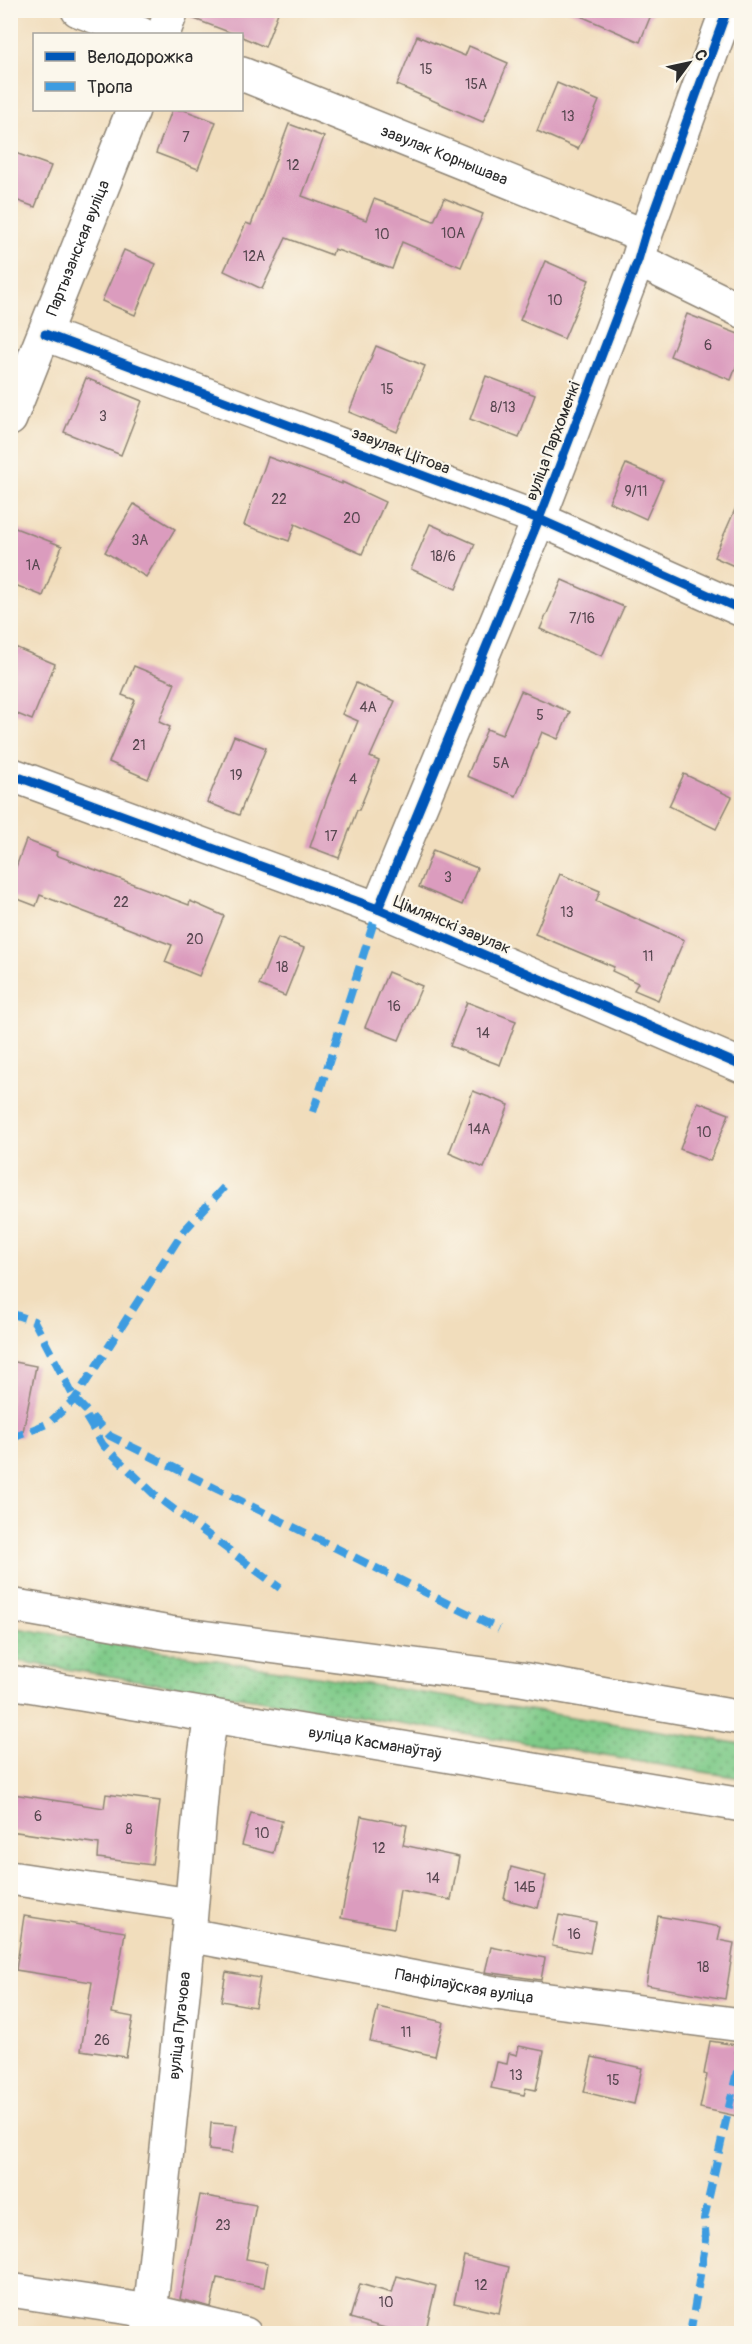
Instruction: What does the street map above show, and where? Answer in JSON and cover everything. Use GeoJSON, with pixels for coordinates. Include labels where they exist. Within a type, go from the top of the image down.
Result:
{"type":"FeatureCollection","features":[{"type":"Feature","properties":{"kind":"street"},"geometry":{"type":"LineString","coordinates":[[78,10],[138,33]]}},
{"type":"Feature","properties":{"kind":"street"},"geometry":{"type":"LineString","coordinates":[[163,33],[172,10]]}},
{"type":"Feature","properties":{"kind":"street","name":"вуліца Пархоменкі"},"geometry":{"type":"LineString","coordinates":[[378,909],[539,519],[642,248],[727,10]]}},
{"type":"Feature","properties":{"kind":"street","name":"завулак Корнышава"},"geometry":{"type":"LineString","coordinates":[[243,74],[642,248],[741,310]]}},
{"type":"Feature","properties":{"kind":"street","name":"Партызанская вуліца"},"geometry":{"type":"LineString","coordinates":[[10,419],[133,111]]}},
{"type":"Feature","properties":{"kind":"street","name":"завулак Цітова"},"geometry":{"type":"LineString","coordinates":[[45,334],[539,519],[741,610]]}},
{"type":"Feature","properties":{"kind":"street","name":"Цімлянскі завулак"},"geometry":{"type":"LineString","coordinates":[[10,774],[378,909],[741,1066]]}},
{"type":"Feature","properties":{"kind":"street"},"geometry":{"type":"LineString","coordinates":[[10,1605],[170,1633],[521,1679],[741,1718]]}},
{"type":"Feature","properties":{"kind":"street","name":"вуліца Касманаўтаў"},"geometry":{"type":"LineString","coordinates":[[10,1682],[741,1805]]}},
{"type":"Feature","properties":{"kind":"street","name":"вуліца Пугачова"},"geometry":{"type":"LineString","coordinates":[[149,2322],[204,1763],[211,1715]]}},
{"type":"Feature","properties":{"kind":"street","name":"Панфілаўская вуліца"},"geometry":{"type":"LineString","coordinates":[[10,1878],[495,1993],[741,2025]]}},
{"type":"Feature","properties":{"kind":"street"},"geometry":{"type":"LineString","coordinates":[[10,2290],[149,2322],[245,2334]]}},
{"type":"Feature","properties":{"kind":"green space"},"geometry":{"type":"Polygon","coordinates":[[[10,1627],[741,1744],[741,1778],[11,1660],[10,1627]]]}},
{"type":"Feature","properties":{"kind":"building"},"geometry":{"type":"Polygon","coordinates":[[[190,10],[279,10],[265,47],[243,37],[243,33],[231,33],[189,17],[190,10]]]}},
{"type":"Feature","properties":{"kind":"building"},"geometry":{"type":"Polygon","coordinates":[[[567,10],[653,10],[640,42],[567,10]]]}},
{"type":"Feature","properties":{"kind":"building"},"geometry":{"type":"Polygon","coordinates":[[[417,36],[465,56],[469,46],[508,63],[483,122],[397,85],[417,36]]]}},
{"type":"Feature","properties":{"kind":"building"},"geometry":{"type":"Polygon","coordinates":[[[557,83],[599,101],[578,149],[537,131],[557,83]]]}},
{"type":"Feature","properties":{"kind":"building"},"geometry":{"type":"Polygon","coordinates":[[[172,111],[187,111],[216,122],[198,169],[156,153],[172,111]]]}},
{"type":"Feature","properties":{"kind":"building"},"geometry":{"type":"Polygon","coordinates":[[[289,124],[324,137],[302,196],[366,220],[374,199],[434,221],[444,198],[483,214],[461,267],[402,242],[392,269],[334,249],[332,255],[286,238],[262,289],[224,271],[246,223],[251,225],[289,124]]]}},
{"type":"Feature","properties":{"kind":"building"},"geometry":{"type":"Polygon","coordinates":[[[10,151],[51,166],[35,207],[10,198],[10,151]]]}},
{"type":"Feature","properties":{"kind":"building"},"geometry":{"type":"Polygon","coordinates":[[[124,250],[156,264],[135,315],[102,301],[124,250]]]}},
{"type":"Feature","properties":{"kind":"building"},"geometry":{"type":"Polygon","coordinates":[[[545,261],[589,280],[564,339],[520,320],[545,261]]]}},
{"type":"Feature","properties":{"kind":"building"},"geometry":{"type":"Polygon","coordinates":[[[687,314],[741,335],[741,354],[731,380],[670,356],[687,314]]]}},
{"type":"Feature","properties":{"kind":"building"},"geometry":{"type":"Polygon","coordinates":[[[376,346],[425,366],[397,432],[349,412],[376,346]]]}},
{"type":"Feature","properties":{"kind":"building"},"geometry":{"type":"Polygon","coordinates":[[[486,376],[535,395],[519,438],[470,419],[486,376]]]}},
{"type":"Feature","properties":{"kind":"building"},"geometry":{"type":"Polygon","coordinates":[[[86,378],[142,401],[121,455],[64,432],[86,378]]]}},
{"type":"Feature","properties":{"kind":"building"},"geometry":{"type":"Polygon","coordinates":[[[268,457],[342,484],[342,482],[385,502],[362,554],[295,524],[289,541],[244,525],[268,457]]]}},
{"type":"Feature","properties":{"kind":"building"},"geometry":{"type":"Polygon","coordinates":[[[626,464],[663,480],[646,519],[609,502],[626,464]]]}},
{"type":"Feature","properties":{"kind":"building"},"geometry":{"type":"Polygon","coordinates":[[[741,496],[741,569],[714,557],[741,496]]]}},
{"type":"Feature","properties":{"kind":"building"},"geometry":{"type":"Polygon","coordinates":[[[134,504],[175,529],[146,577],[105,552],[134,504]]]}},
{"type":"Feature","properties":{"kind":"building"},"geometry":{"type":"Polygon","coordinates":[[[430,524],[475,544],[456,589],[411,569],[430,524]]]}},
{"type":"Feature","properties":{"kind":"building"},"geometry":{"type":"Polygon","coordinates":[[[10,526],[62,546],[43,596],[10,583],[10,526]]]}},
{"type":"Feature","properties":{"kind":"building"},"geometry":{"type":"Polygon","coordinates":[[[562,580],[624,607],[602,656],[540,629],[562,580]]]}},
{"type":"Feature","properties":{"kind":"building"},"geometry":{"type":"Polygon","coordinates":[[[10,645],[55,664],[32,720],[10,711],[10,645]]]}},
{"type":"Feature","properties":{"kind":"building"},"geometry":{"type":"Polygon","coordinates":[[[134,666],[175,683],[159,722],[170,727],[148,779],[109,762],[135,700],[122,695],[134,666]]]}},
{"type":"Feature","properties":{"kind":"building"},"geometry":{"type":"Polygon","coordinates":[[[356,683],[395,701],[370,757],[379,761],[339,858],[310,847],[358,721],[342,714],[356,683]]]}},
{"type":"Feature","properties":{"kind":"building"},"geometry":{"type":"Polygon","coordinates":[[[521,691],[570,712],[558,739],[542,732],[516,796],[467,776],[487,729],[502,735],[521,691]]]}},
{"type":"Feature","properties":{"kind":"building"},"geometry":{"type":"Polygon","coordinates":[[[234,736],[266,748],[239,815],[207,802],[234,736]]]}},
{"type":"Feature","properties":{"kind":"building"},"geometry":{"type":"Polygon","coordinates":[[[684,774],[732,797],[716,829],[669,806],[684,774]]]}},
{"type":"Feature","properties":{"kind":"building"},"geometry":{"type":"Polygon","coordinates":[[[26,840],[57,852],[56,855],[189,905],[190,901],[224,916],[199,976],[165,962],[172,945],[40,895],[36,906],[10,896],[10,864],[16,867],[26,840]]]}},
{"type":"Feature","properties":{"kind":"building"},"geometry":{"type":"Polygon","coordinates":[[[433,850],[477,868],[462,905],[419,887],[433,850]]]}},
{"type":"Feature","properties":{"kind":"building"},"geometry":{"type":"Polygon","coordinates":[[[560,874],[600,891],[596,901],[684,940],[658,1000],[634,990],[638,983],[612,971],[614,967],[535,934],[560,874]]]}},
{"type":"Feature","properties":{"kind":"building"},"geometry":{"type":"Polygon","coordinates":[[[278,938],[304,948],[285,996],[259,985],[278,938]]]}},
{"type":"Feature","properties":{"kind":"building"},"geometry":{"type":"Polygon","coordinates":[[[388,972],[422,986],[399,1040],[365,1027],[388,972]]]}},
{"type":"Feature","properties":{"kind":"building"},"geometry":{"type":"Polygon","coordinates":[[[467,1002],[516,1021],[500,1065],[450,1046],[467,1002]]]}},
{"type":"Feature","properties":{"kind":"building"},"geometry":{"type":"Polygon","coordinates":[[[473,1091],[509,1105],[484,1168],[449,1153],[473,1091]]]}},
{"type":"Feature","properties":{"kind":"building"},"geometry":{"type":"Polygon","coordinates":[[[698,1102],[729,1114],[710,1161],[680,1149],[698,1102]]]}},
{"type":"Feature","properties":{"kind":"building"},"geometry":{"type":"Polygon","coordinates":[[[10,1361],[36,1366],[22,1437],[10,1436],[10,1361]]]}},
{"type":"Feature","properties":{"kind":"building"},"geometry":{"type":"Polygon","coordinates":[[[13,1794],[104,1808],[106,1794],[160,1801],[152,1865],[98,1858],[99,1844],[10,1831],[13,1794]]]}},
{"type":"Feature","properties":{"kind":"building"},"geometry":{"type":"Polygon","coordinates":[[[251,1813],[282,1821],[273,1853],[242,1845],[251,1813]]]}},
{"type":"Feature","properties":{"kind":"building"},"geometry":{"type":"Polygon","coordinates":[[[361,1816],[407,1825],[403,1845],[459,1857],[451,1900],[400,1890],[394,1928],[341,1918],[361,1816]]]}},
{"type":"Feature","properties":{"kind":"building"},"geometry":{"type":"Polygon","coordinates":[[[511,1867],[546,1876],[538,1908],[504,1899],[511,1867]]]}},
{"type":"Feature","properties":{"kind":"building"},"geometry":{"type":"Polygon","coordinates":[[[559,1915],[596,1922],[590,1953],[552,1946],[559,1915]]]}},
{"type":"Feature","properties":{"kind":"building"},"geometry":{"type":"Polygon","coordinates":[[[24,1916],[125,1932],[112,2013],[133,2017],[126,2057],[81,2050],[92,1982],[16,1970],[24,1916]]]}},
{"type":"Feature","properties":{"kind":"building"},"geometry":{"type":"Polygon","coordinates":[[[658,1916],[721,1927],[718,1940],[734,1943],[725,1999],[646,1985],[658,1916]]]}},
{"type":"Feature","properties":{"kind":"building"},"geometry":{"type":"Polygon","coordinates":[[[491,1947],[545,1958],[541,1980],[485,1972],[491,1947]]]}},
{"type":"Feature","properties":{"kind":"building"},"geometry":{"type":"Polygon","coordinates":[[[226,1972],[260,1978],[255,2007],[221,2001],[226,1972]]]}},
{"type":"Feature","properties":{"kind":"building"},"geometry":{"type":"Polygon","coordinates":[[[378,2007],[443,2022],[435,2056],[370,2041],[378,2007]]]}},
{"type":"Feature","properties":{"kind":"building"},"geometry":{"type":"Polygon","coordinates":[[[710,2041],[736,2045],[735,2052],[741,2053],[741,2117],[700,2108],[707,2075],[704,2074],[710,2041]]]}},
{"type":"Feature","properties":{"kind":"building"},"geometry":{"type":"Polygon","coordinates":[[[519,2046],[544,2051],[536,2090],[526,2088],[524,2095],[491,2088],[497,2062],[507,2064],[509,2053],[517,2055],[519,2046]]]}},
{"type":"Feature","properties":{"kind":"building"},"geometry":{"type":"Polygon","coordinates":[[[592,2057],[642,2068],[634,2104],[584,2092],[592,2057]]]}},
{"type":"Feature","properties":{"kind":"building"},"geometry":{"type":"Polygon","coordinates":[[[211,2123],[237,2125],[232,2153],[209,2150],[211,2123]]]}},
{"type":"Feature","properties":{"kind":"building"},"geometry":{"type":"Polygon","coordinates":[[[200,2195],[256,2205],[246,2259],[268,2263],[264,2287],[217,2278],[211,2307],[180,2299],[200,2195]]]}},
{"type":"Feature","properties":{"kind":"building"},"geometry":{"type":"Polygon","coordinates":[[[464,2256],[509,2267],[499,2313],[454,2303],[464,2256]]]}},
{"type":"Feature","properties":{"kind":"building"},"geometry":{"type":"Polygon","coordinates":[[[397,2276],[436,2286],[425,2334],[406,2334],[350,2318],[360,2284],[392,2293],[397,2276]]]}},
{"type":"Feature","properties":{"kind":"marked path"},"geometry":{"type":"LineString","coordinates":[[313,1112],[378,909]]}},
{"type":"Feature","properties":{"kind":"marked path"},"geometry":{"type":"LineString","coordinates":[[10,1439],[49,1423],[75,1399],[182,1233],[227,1184]]}},
{"type":"Feature","properties":{"kind":"marked path"},"geometry":{"type":"LineString","coordinates":[[10,1313],[34,1321],[75,1399],[110,1436],[499,1629]]}},
{"type":"Feature","properties":{"kind":"marked path"},"geometry":{"type":"LineString","coordinates":[[86,1417],[103,1445],[157,1497],[280,1588]]}},
{"type":"Feature","properties":{"kind":"marked path"},"geometry":{"type":"LineString","coordinates":[[690,2334],[706,2240],[704,2219],[742,2049]]}},
{"type":"Feature","properties":{"kind":"cycle path"},"geometry":{"type":"LineString","coordinates":[[378,909],[539,519],[638,260],[727,10]]}},
{"type":"Feature","properties":{"kind":"cycle path"},"geometry":{"type":"LineString","coordinates":[[45,334],[539,519],[742,610]]}},
{"type":"Feature","properties":{"kind":"cycle path"},"geometry":{"type":"LineString","coordinates":[[10,774],[378,909],[742,1066]]}}]}
